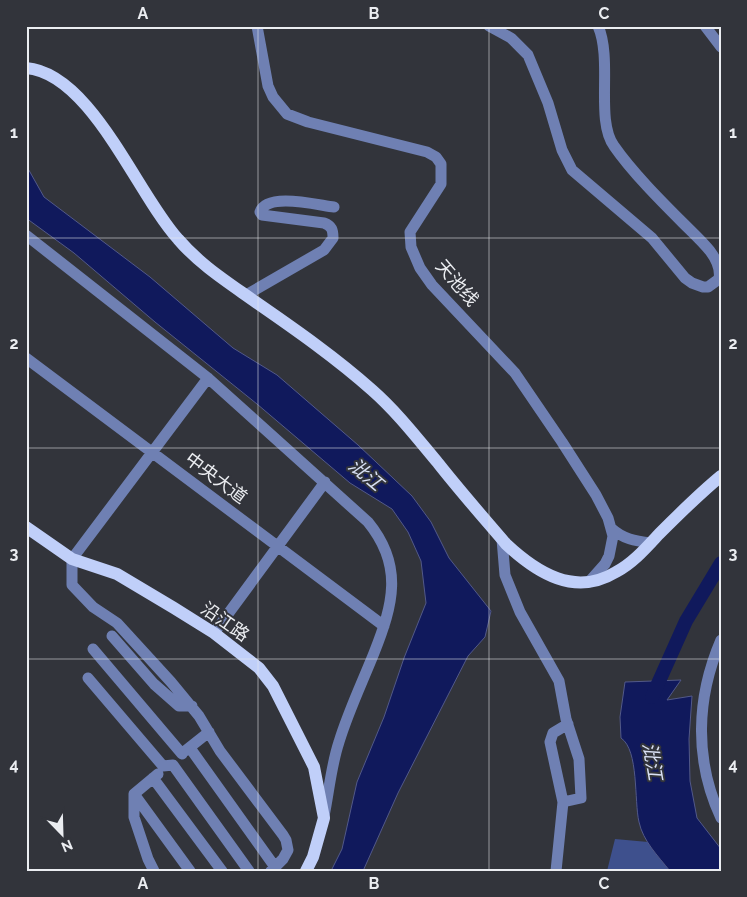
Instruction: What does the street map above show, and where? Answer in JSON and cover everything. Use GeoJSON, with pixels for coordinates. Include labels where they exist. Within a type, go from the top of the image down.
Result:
{"type":"FeatureCollection","features":[{"type":"Feature","properties":{"kind":"main road"},"geometry":{"type":"LineString","coordinates":[[26,68],[42,71],[54,76],[77,95],[96,117],[178,240],[208,267],[334,359],[382,400],[408,427],[502,539],[530,564],[551,576],[570,582],[589,582],[603,579],[616,573],[632,561],[721,476]]}},
{"type":"Feature","properties":{"kind":"main road","name":"沿江路"},"geometry":{"type":"LineString","coordinates":[[26,527],[72,559],[117,574],[214,633],[259,668],[273,686],[314,767],[324,818]]}},
{"type":"Feature","properties":{"kind":"main road"},"geometry":{"type":"LineString","coordinates":[[306,871],[313,857],[324,818]]}},
{"type":"Feature","properties":{"kind":"street","name":"天池线"},"geometry":{"type":"LineString","coordinates":[[257,26],[268,86],[276,101],[288,114],[296,118],[427,152],[439,160],[442,168],[441,184],[410,232],[414,256],[432,285],[515,373],[592,488],[613,536],[611,550],[605,564],[589,582]]}},
{"type":"Feature","properties":{"kind":"street"},"geometry":{"type":"LineString","coordinates":[[489,26],[511,38],[528,55],[548,103],[562,150],[572,170],[652,238],[692,283],[703,287],[712,285],[719,279],[720,272],[717,261],[710,251],[663,203],[615,148],[609,137],[606,118],[603,41],[598,26]]}},
{"type":"Feature","properties":{"kind":"street"},"geometry":{"type":"LineString","coordinates":[[705,26],[721,47]]}},
{"type":"Feature","properties":{"kind":"street"},"geometry":{"type":"LineString","coordinates":[[246,295],[324,250],[333,238],[332,228],[329,225],[262,215],[260,212],[263,205],[276,201],[334,207]]}},
{"type":"Feature","properties":{"kind":"street"},"geometry":{"type":"LineString","coordinates":[[26,235],[208,378],[377,532],[390,561],[393,584],[392,597],[384,626],[338,743],[324,818]]}},
{"type":"Feature","properties":{"kind":"street","name":"中央大道"},"geometry":{"type":"LineString","coordinates":[[26,358],[384,626]]}},
{"type":"Feature","properties":{"kind":"street"},"geometry":{"type":"LineString","coordinates":[[93,649],[186,751],[273,869],[288,850],[286,840],[220,751],[192,706],[117,623],[93,607],[72,585],[72,559],[208,378]]}},
{"type":"Feature","properties":{"kind":"street"},"geometry":{"type":"LineString","coordinates":[[214,633],[324,482]]}},
{"type":"Feature","properties":{"kind":"street"},"geometry":{"type":"LineString","coordinates":[[611,528],[630,540],[651,542]]}},
{"type":"Feature","properties":{"kind":"street"},"geometry":{"type":"LineString","coordinates":[[502,539],[505,575],[520,612],[559,681],[568,724],[579,759],[582,798],[563,802]]}},
{"type":"Feature","properties":{"kind":"street"},"geometry":{"type":"LineString","coordinates":[[112,636],[154,684],[179,706],[192,706]]}},
{"type":"Feature","properties":{"kind":"street"},"geometry":{"type":"LineString","coordinates":[[721,640],[712,660],[702,709],[704,770],[708,789],[721,818]]}},
{"type":"Feature","properties":{"kind":"street"},"geometry":{"type":"LineString","coordinates":[[88,678],[163,766],[173,765],[249,871]]}},
{"type":"Feature","properties":{"kind":"street"},"geometry":{"type":"LineString","coordinates":[[556,871],[563,802],[550,742],[553,733],[568,724]]}},
{"type":"Feature","properties":{"kind":"street"},"geometry":{"type":"LineString","coordinates":[[154,871],[134,817],[134,794],[209,732]]}},
{"type":"Feature","properties":{"kind":"street"},"geometry":{"type":"LineString","coordinates":[[314,767],[332,774]]}},
{"type":"Feature","properties":{"kind":"street"},"geometry":{"type":"LineString","coordinates":[[153,778],[222,871]]}},
{"type":"Feature","properties":{"kind":"street"},"geometry":{"type":"LineString","coordinates":[[134,794],[190,871]]}},
{"type":"Feature","properties":{"kind":"shaded area"},"geometry":{"type":"Polygon","coordinates":[[[615,839],[648,842],[670,871],[607,871],[615,839]]]}},
{"type":"Feature","properties":{"kind":"water"},"geometry":{"type":"Polygon","coordinates":[[[26,165],[44,197],[150,277],[233,348],[277,375],[358,445],[412,496],[431,522],[449,558],[491,611],[485,637],[468,656],[398,793],[363,871],[331,871],[342,849],[357,782],[384,717],[404,658],[426,603],[421,561],[408,532],[392,509],[350,483],[74,253],[26,218],[26,165]]]}},
{"type":"Feature","properties":{"kind":"water"},"geometry":{"type":"Polygon","coordinates":[[[681,680],[667,700],[692,696],[689,739],[690,781],[697,818],[721,849],[721,871],[670,871],[651,848],[639,822],[631,753],[627,744],[621,738],[620,717],[625,682],[681,680]]]}},
{"type":"Feature","properties":{"kind":"waterway","name":"沘江"},"geometry":{"type":"LineString","coordinates":[[652,697],[686,621],[721,563]]}}]}
